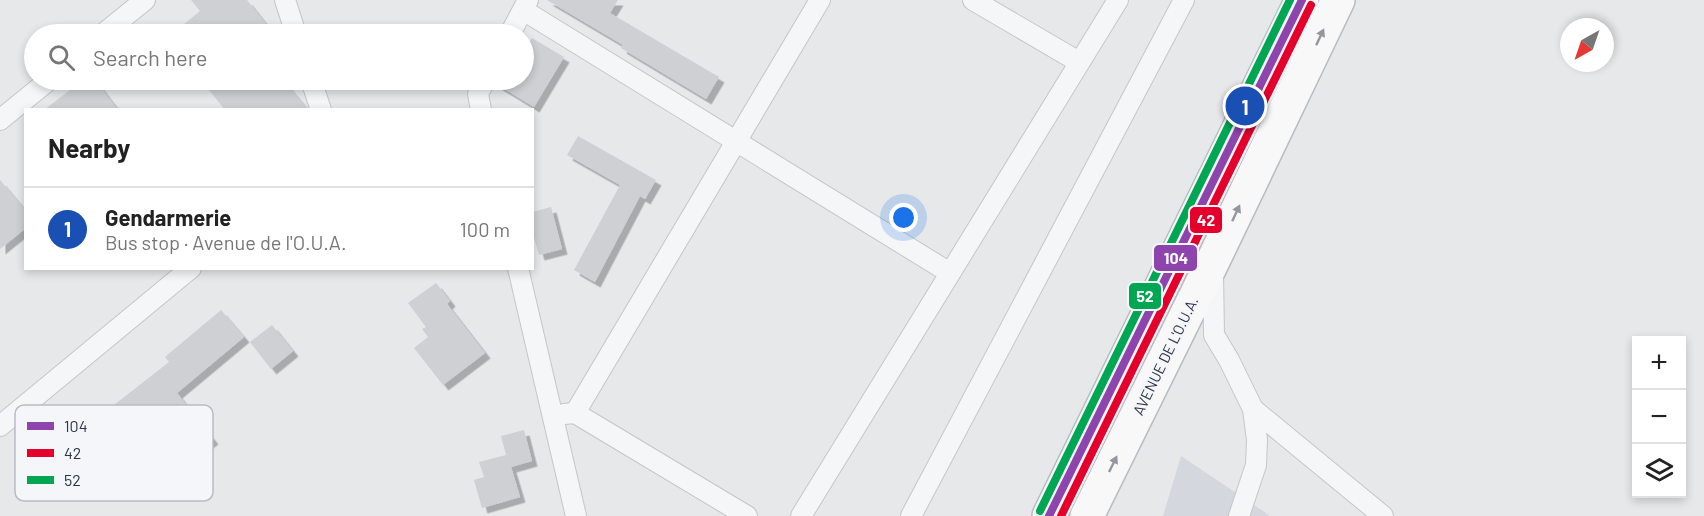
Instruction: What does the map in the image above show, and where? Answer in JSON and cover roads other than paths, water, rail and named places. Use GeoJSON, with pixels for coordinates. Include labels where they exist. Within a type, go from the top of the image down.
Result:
{"type":"FeatureCollection","features":[{"type":"Feature","properties":{"kind":"highway"},"geometry":{"type":"LineString","coordinates":[[1049,516],[1302,0]]}},
{"type":"Feature","properties":{"kind":"highway","name":"AVENUE DE L'O.U.A."},"geometry":{"type":"LineString","coordinates":[[1087,516],[1338,0]]}},
{"type":"Feature","properties":{"kind":"street"},"geometry":{"type":"LineString","coordinates":[[115,24],[145,0]]}},
{"type":"Feature","properties":{"kind":"street"},"geometry":{"type":"LineString","coordinates":[[285,0],[293,24]]}},
{"type":"Feature","properties":{"kind":"street"},"geometry":{"type":"LineString","coordinates":[[575,413],[820,0]]}},
{"type":"Feature","properties":{"kind":"street"},"geometry":{"type":"LineString","coordinates":[[973,0],[1080,62]]}},
{"type":"Feature","properties":{"kind":"street"},"geometry":{"type":"LineString","coordinates":[[801,516],[1118,0]]}},
{"type":"Feature","properties":{"kind":"street"},"geometry":{"type":"LineString","coordinates":[[911,516],[1184,0]]}},
{"type":"Feature","properties":{"kind":"street"},"geometry":{"type":"LineString","coordinates":[[516,24],[526,5],[736,141],[950,273]]}},
{"type":"Feature","properties":{"kind":"street"},"geometry":{"type":"LineString","coordinates":[[0,120],[37,90]]}},
{"type":"Feature","properties":{"kind":"street"},"geometry":{"type":"LineString","coordinates":[[314,90],[320,108]]}},
{"type":"Feature","properties":{"kind":"street"},"geometry":{"type":"LineString","coordinates":[[480,90],[478,94],[481,108]]}},
{"type":"Feature","properties":{"kind":"street"},"geometry":{"type":"LineString","coordinates":[[1212,263],[1214,335],[1253,409],[1257,440],[1256,465],[1239,516]]}},
{"type":"Feature","properties":{"kind":"street"},"geometry":{"type":"LineString","coordinates":[[25,405],[189,270]]}},
{"type":"Feature","properties":{"kind":"street"},"geometry":{"type":"LineString","coordinates":[[518,270],[576,516]]}},
{"type":"Feature","properties":{"kind":"street"},"geometry":{"type":"LineString","coordinates":[[1253,409],[1383,516]]}},
{"type":"Feature","properties":{"kind":"street"},"geometry":{"type":"LineString","coordinates":[[553,416],[575,413],[747,516]]}},
{"type":"Feature","properties":{"kind":"street"},"geometry":{"type":"LineString","coordinates":[[0,426],[15,414]]}},
{"type":"Feature","properties":{"kind":"place","name":"Gendarmerie"},"geometry":{"type":"Point","coordinates":[1245,106]}}]}
